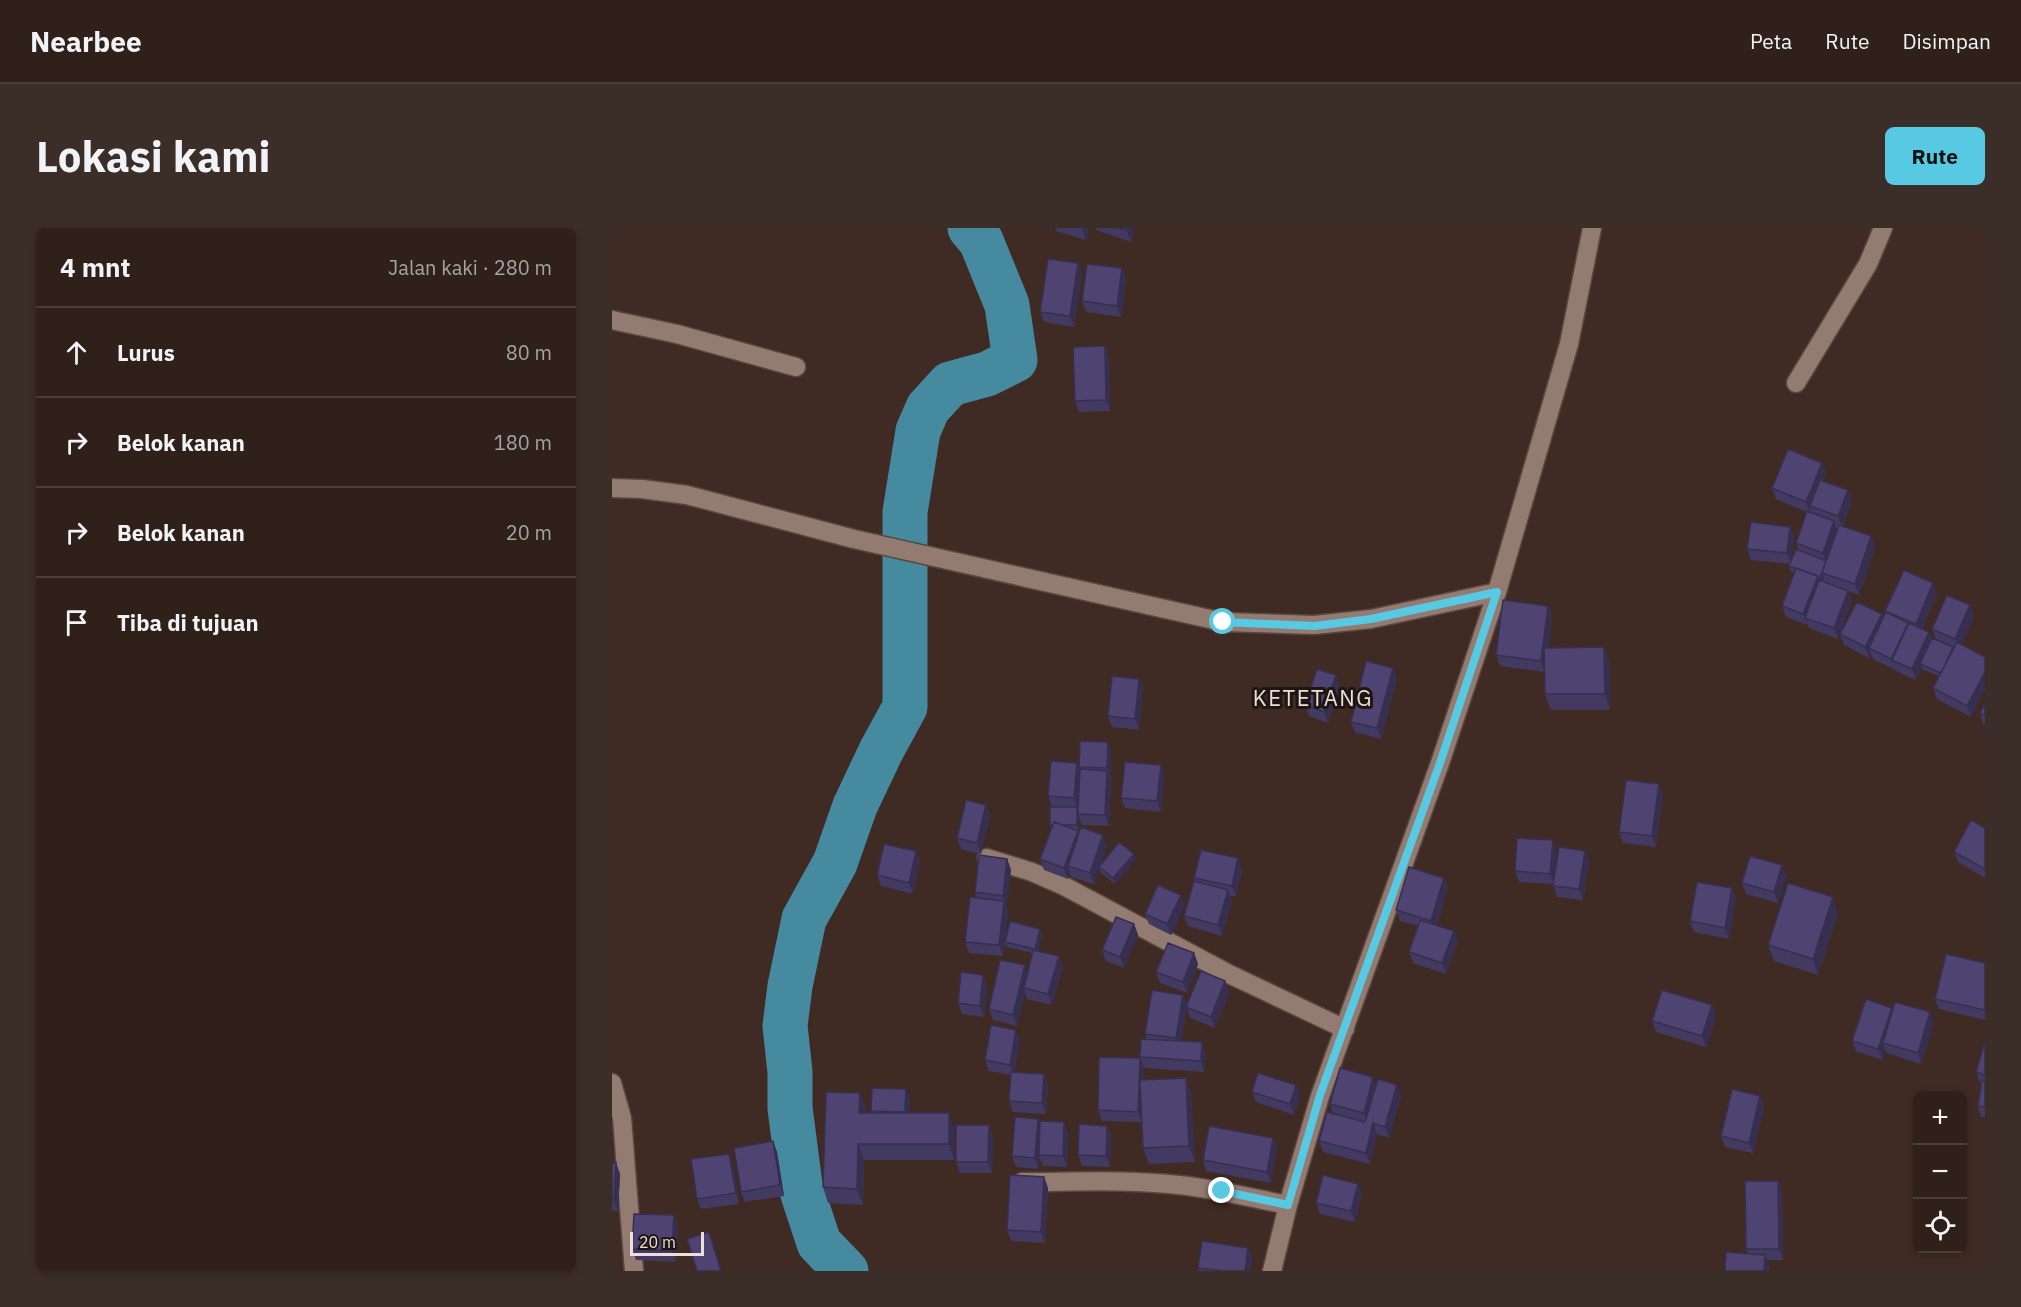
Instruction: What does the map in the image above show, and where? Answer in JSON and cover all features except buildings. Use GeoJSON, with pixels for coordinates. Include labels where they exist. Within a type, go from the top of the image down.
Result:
{"type":"FeatureCollection","features":[{"type":"Feature","properties":{"kind":"street"},"geometry":{"type":"LineString","coordinates":[[1272,1271],[1288,1205],[1320,1095],[1440,763],[1497,592],[1569,344],[1592,228]]}},
{"type":"Feature","properties":{"kind":"street"},"geometry":{"type":"LineString","coordinates":[[1796,383],[1868,264],[1883,228]]}},
{"type":"Feature","properties":{"kind":"street"},"geometry":{"type":"LineString","coordinates":[[612,320],[678,334],[796,367]]}},
{"type":"Feature","properties":{"kind":"street"},"geometry":{"type":"LineString","coordinates":[[612,488],[687,495],[854,539],[1223,622],[1314,626],[1371,619],[1497,592]]}},
{"type":"Feature","properties":{"kind":"street"},"geometry":{"type":"LineString","coordinates":[[987,858],[1032,872],[1064,886],[1229,974],[1345,1029]]}},
{"type":"Feature","properties":{"kind":"street"},"geometry":{"type":"LineString","coordinates":[[612,1083],[622,1118],[634,1271]]}},
{"type":"Feature","properties":{"kind":"street"},"geometry":{"type":"LineString","coordinates":[[1020,1182],[1177,1185],[1222,1191],[1288,1205]]}},
{"type":"Feature","properties":{"kind":"waterway"},"geometry":{"type":"LineString","coordinates":[[846,1271],[819,1243],[800,1185],[790,1108],[790,1072],[785,1026],[790,986],[804,919],[835,863],[855,806],[905,707],[905,512],[918,431],[928,408],[950,384],[987,374],[1015,360],[1007,305],[981,241],[970,228]]}},
{"type":"Feature","properties":{"kind":"district","name":"KETETANG"},"geometry":{"type":"Point","coordinates":[1313,697]}},
{"type":"Feature","properties":{"kind":"route"},"geometry":{"type":"LineString","coordinates":[[1222,1191],[1288,1205],[1320,1095],[1440,763],[1497,592],[1371,619],[1314,626],[1223,622]]}}]}
